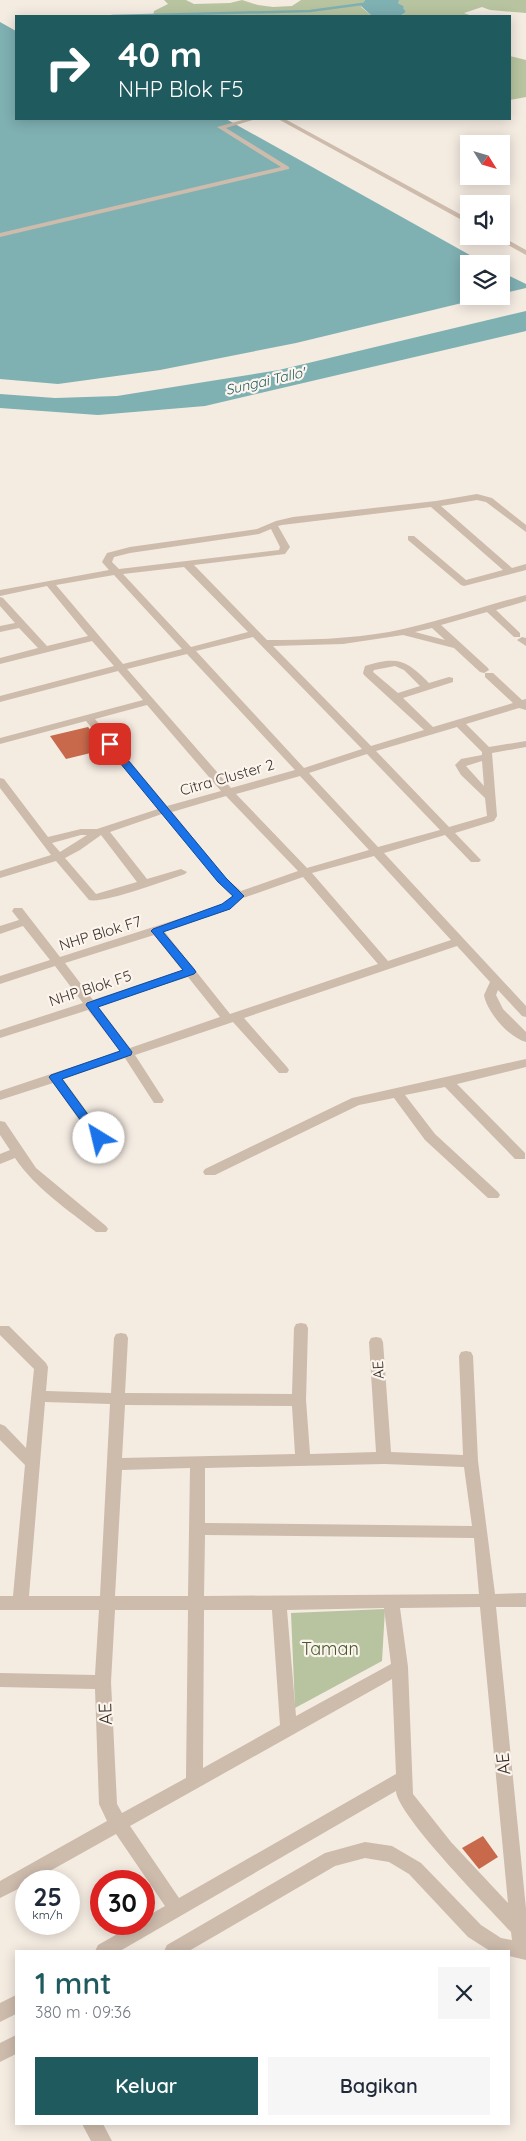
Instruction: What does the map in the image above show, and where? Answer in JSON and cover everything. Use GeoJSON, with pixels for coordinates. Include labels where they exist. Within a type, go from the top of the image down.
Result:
{"type":"FeatureCollection","features":[{"type":"Feature","properties":{"kind":"street"},"geometry":{"type":"LineString","coordinates":[[0,235],[287,168],[220,127],[249,120]]}},
{"type":"Feature","properties":{"kind":"street"},"geometry":{"type":"LineString","coordinates":[[283,120],[460,217]]}},
{"type":"Feature","properties":{"kind":"street"},"geometry":{"type":"LineString","coordinates":[[510,244],[526,253]]}},
{"type":"Feature","properties":{"kind":"street"},"geometry":{"type":"LineString","coordinates":[[526,529],[484,498],[477,497],[293,520],[259,531],[117,553],[110,555],[106,562],[526,1013]]}},
{"type":"Feature","properties":{"kind":"street"},"geometry":{"type":"LineString","coordinates":[[433,504],[510,571]]}},
{"type":"Feature","properties":{"kind":"street"},"geometry":{"type":"LineString","coordinates":[[0,594],[54,582],[116,572],[282,552],[285,547],[273,525]]}},
{"type":"Feature","properties":{"kind":"street"},"geometry":{"type":"LineString","coordinates":[[411,538],[467,585],[526,567]]}},
{"type":"Feature","properties":{"kind":"street"},"geometry":{"type":"LineString","coordinates":[[186,563],[279,656],[475,860]]}},
{"type":"Feature","properties":{"kind":"street"},"geometry":{"type":"LineString","coordinates":[[54,582],[94,637],[228,792],[305,872],[386,966]]}},
{"type":"Feature","properties":{"kind":"street"},"geometry":{"type":"LineString","coordinates":[[265,643],[331,642],[401,632],[435,625],[526,598]]}},
{"type":"Feature","properties":{"kind":"street"},"geometry":{"type":"LineString","coordinates":[[0,600],[45,650]]}},
{"type":"Feature","properties":{"kind":"street"},"geometry":{"type":"LineString","coordinates":[[489,608],[522,639]]}},
{"type":"Feature","properties":{"kind":"street"},"geometry":{"type":"LineString","coordinates":[[0,629],[22,624]]}},
{"type":"Feature","properties":{"kind":"street"},"geometry":{"type":"LineString","coordinates":[[435,625],[524,705]]}},
{"type":"Feature","properties":{"kind":"street"},"geometry":{"type":"LineString","coordinates":[[401,632],[455,644]]}},
{"type":"Feature","properties":{"kind":"street"},"geometry":{"type":"LineString","coordinates":[[0,699],[255,633]]}},
{"type":"Feature","properties":{"kind":"street"},"geometry":{"type":"LineString","coordinates":[[0,662],[94,637]]}},
{"type":"Feature","properties":{"kind":"street"},"geometry":{"type":"LineString","coordinates":[[279,656],[303,643]]}},
{"type":"Feature","properties":{"kind":"street"},"geometry":{"type":"LineString","coordinates":[[426,687],[400,663],[393,662],[369,668],[368,673],[430,730]]}},
{"type":"Feature","properties":{"kind":"street"},"geometry":{"type":"LineString","coordinates":[[396,697],[449,680]]}},
{"type":"Feature","properties":{"kind":"street"},"geometry":{"type":"LineString","coordinates":[[0,741],[150,701]]}},
{"type":"Feature","properties":{"kind":"street","name":"Citra Cluster 2"},"geometry":{"type":"LineString","coordinates":[[45,841],[81,832],[100,831],[165,810],[301,772],[430,730],[524,705]]}},
{"type":"Feature","properties":{"kind":"street"},"geometry":{"type":"LineString","coordinates":[[88,718],[222,880],[239,896]]}},
{"type":"Feature","properties":{"kind":"street"},"geometry":{"type":"LineString","coordinates":[[458,722],[487,754],[490,797]]}},
{"type":"Feature","properties":{"kind":"street"},"geometry":{"type":"LineString","coordinates":[[490,797],[465,773],[460,765],[465,761],[487,754],[526,744]]}},
{"type":"Feature","properties":{"kind":"street"},"geometry":{"type":"LineString","coordinates":[[0,782],[45,841],[93,898],[104,897],[181,872]]}},
{"type":"Feature","properties":{"kind":"street","name":"NHP Blok F7"},"geometry":{"type":"LineString","coordinates":[[0,980],[226,907],[239,896],[305,872],[490,819],[492,816],[490,797]]}},
{"type":"Feature","properties":{"kind":"street"},"geometry":{"type":"LineString","coordinates":[[100,831],[144,884]]}},
{"type":"Feature","properties":{"kind":"street","name":"Citra Cluster 2"},"geometry":{"type":"LineString","coordinates":[[0,875],[59,857],[92,838],[100,831]]}},
{"type":"Feature","properties":{"kind":"street"},"geometry":{"type":"LineString","coordinates":[[18,911],[127,1052],[158,1100]]}},
{"type":"Feature","properties":{"kind":"street"},"geometry":{"type":"LineString","coordinates":[[0,930],[26,921]]}},
{"type":"Feature","properties":{"kind":"street"},"geometry":{"type":"LineString","coordinates":[[156,931],[231,1017],[283,1070]]}},
{"type":"Feature","properties":{"kind":"street"},"geometry":{"type":"LineString","coordinates":[[0,1096],[459,941]]}},
{"type":"Feature","properties":{"kind":"street","name":"NHP Blok F5"},"geometry":{"type":"LineString","coordinates":[[0,1034],[190,972]]}},
{"type":"Feature","properties":{"kind":"street"},"geometry":{"type":"LineString","coordinates":[[497,980],[490,994],[490,1000],[510,1024],[526,1038]]}},
{"type":"Feature","properties":{"kind":"street"},"geometry":{"type":"LineString","coordinates":[[210,1172],[356,1101],[448,1082],[526,1063]]}},
{"type":"Feature","properties":{"kind":"street"},"geometry":{"type":"LineString","coordinates":[[55,1077],[99,1138]]}},
{"type":"Feature","properties":{"kind":"street"},"geometry":{"type":"LineString","coordinates":[[448,1082],[520,1156]]}},
{"type":"Feature","properties":{"kind":"street"},"geometry":{"type":"LineString","coordinates":[[397,1093],[430,1136],[493,1195]]}},
{"type":"Feature","properties":{"kind":"street"},"geometry":{"type":"LineString","coordinates":[[0,1125],[18,1152],[42,1182],[100,1229]]}},
{"type":"Feature","properties":{"kind":"street"},"geometry":{"type":"LineString","coordinates":[[0,1158],[18,1152]]}},
{"type":"Feature","properties":{"kind":"street"},"geometry":{"type":"LineString","coordinates":[[301,1328],[300,1400],[303,1460]]}},
{"type":"Feature","properties":{"kind":"street"},"geometry":{"type":"LineString","coordinates":[[4,1330],[39,1363],[40,1373],[20,1604]]}},
{"type":"Feature","properties":{"kind":"street","name":"AE"},"geometry":{"type":"LineString","coordinates":[[121,1338],[103,1682],[108,1804],[119,1824],[176,1908]]}},
{"type":"Feature","properties":{"kind":"street","name":"AE"},"geometry":{"type":"LineString","coordinates":[[376,1342],[384,1458]]}},
{"type":"Feature","properties":{"kind":"street","name":"AE"},"geometry":{"type":"LineString","coordinates":[[466,1356],[471,1461],[481,1532],[486,1601],[519,1928],[525,1951]]}},
{"type":"Feature","properties":{"kind":"street"},"geometry":{"type":"LineString","coordinates":[[38,1396],[117,1399],[300,1400]]}},
{"type":"Feature","properties":{"kind":"street"},"geometry":{"type":"LineString","coordinates":[[0,1430],[32,1464]]}},
{"type":"Feature","properties":{"kind":"street"},"geometry":{"type":"LineString","coordinates":[[115,1464],[384,1458],[471,1461]]}},
{"type":"Feature","properties":{"kind":"street"},"geometry":{"type":"LineString","coordinates":[[194,1780],[198,1461]]}},
{"type":"Feature","properties":{"kind":"street"},"geometry":{"type":"LineString","coordinates":[[197,1529],[481,1532]]}},
{"type":"Feature","properties":{"kind":"street"},"geometry":{"type":"LineString","coordinates":[[0,1602],[20,1604],[526,1600]]}},
{"type":"Feature","properties":{"kind":"street"},"geometry":{"type":"LineString","coordinates":[[391,1601],[400,1667],[405,1796],[416,1812],[519,1928]]}},
{"type":"Feature","properties":{"kind":"street"},"geometry":{"type":"LineString","coordinates":[[279,1603],[289,1728]]}},
{"type":"Feature","properties":{"kind":"street"},"geometry":{"type":"LineString","coordinates":[[0,1890],[194,1780],[400,1667]]}},
{"type":"Feature","properties":{"kind":"street"},"geometry":{"type":"LineString","coordinates":[[0,1680],[103,1682]]}},
{"type":"Feature","properties":{"kind":"street"},"geometry":{"type":"LineString","coordinates":[[106,1950],[404,1778]]}},
{"type":"Feature","properties":{"kind":"street"},"geometry":{"type":"LineString","coordinates":[[175,1950],[331,1859],[344,1853],[359,1850],[378,1850],[400,1857],[419,1870],[467,1925],[482,1937],[499,1946],[525,1951]]}},
{"type":"Feature","properties":{"kind":"street"},"geometry":{"type":"LineString","coordinates":[[0,2013],[15,2005]]}},
{"type":"Feature","properties":{"kind":"street"},"geometry":{"type":"LineString","coordinates":[[0,2053],[15,2045]]}},
{"type":"Feature","properties":{"kind":"street"},"geometry":{"type":"LineString","coordinates":[[93,2125],[102,2141]]}},
{"type":"Feature","properties":{"kind":"green space"},"geometry":{"type":"Polygon","coordinates":[[[164,0],[186,0],[194,4],[230,3],[242,0],[273,7],[292,6],[301,0],[365,0],[361,7],[371,15],[153,15],[154,11],[168,4],[164,0]]]}},
{"type":"Feature","properties":{"kind":"green space"},"geometry":{"type":"Polygon","coordinates":[[[398,0],[526,0],[526,13],[490,10],[482,7],[464,13],[469,15],[402,15],[406,12],[402,8],[404,6],[398,3],[398,0]]]}},
{"type":"Feature","properties":{"kind":"green space"},"geometry":{"type":"Polygon","coordinates":[[[511,56],[526,60],[526,97],[511,100],[511,56]]]}},
{"type":"Feature","properties":{"kind":"green space","name":"Taman"},"geometry":{"type":"Polygon","coordinates":[[[385,1609],[382,1661],[295,1708],[291,1613],[385,1609]]]}},
{"type":"Feature","properties":{"kind":"water"},"geometry":{"type":"Polygon","coordinates":[[[365,0],[399,0],[398,3],[404,6],[403,8],[406,12],[402,15],[371,15],[361,6],[365,0]]]}},
{"type":"Feature","properties":{"kind":"water"},"geometry":{"type":"Polygon","coordinates":[[[0,22],[15,30],[15,120],[228,120],[470,255],[460,255],[460,303],[296,343],[160,370],[58,384],[0,379],[0,22]]]}},
{"type":"Feature","properties":{"kind":"water"},"geometry":{"type":"Polygon","coordinates":[[[510,276],[526,284],[526,288],[510,292],[510,276]]]}},
{"type":"Feature","properties":{"kind":"water","name":"Sungai Tallo'"},"geometry":{"type":"Polygon","coordinates":[[[526,311],[526,331],[205,406],[98,415],[0,408],[0,394],[55,398],[117,396],[279,370],[526,311]]]}},
{"type":"Feature","properties":{"kind":"building"},"geometry":{"type":"Polygon","coordinates":[[[88,727],[107,749],[66,759],[50,736],[88,727]]]}},
{"type":"Feature","properties":{"kind":"building"},"geometry":{"type":"Polygon","coordinates":[[[483,1836],[498,1857],[479,1869],[462,1848],[483,1836]]]}},
{"type":"Feature","properties":{"kind":"waterway"},"geometry":{"type":"LineString","coordinates":[[152,15],[310,11],[362,4]]}},
{"type":"Feature","properties":{"kind":"route"},"geometry":{"type":"LineString","coordinates":[[99,1138],[55,1077],[127,1052],[91,1005],[190,972],[156,931],[226,907],[239,896],[222,880],[110,744]]}}]}
